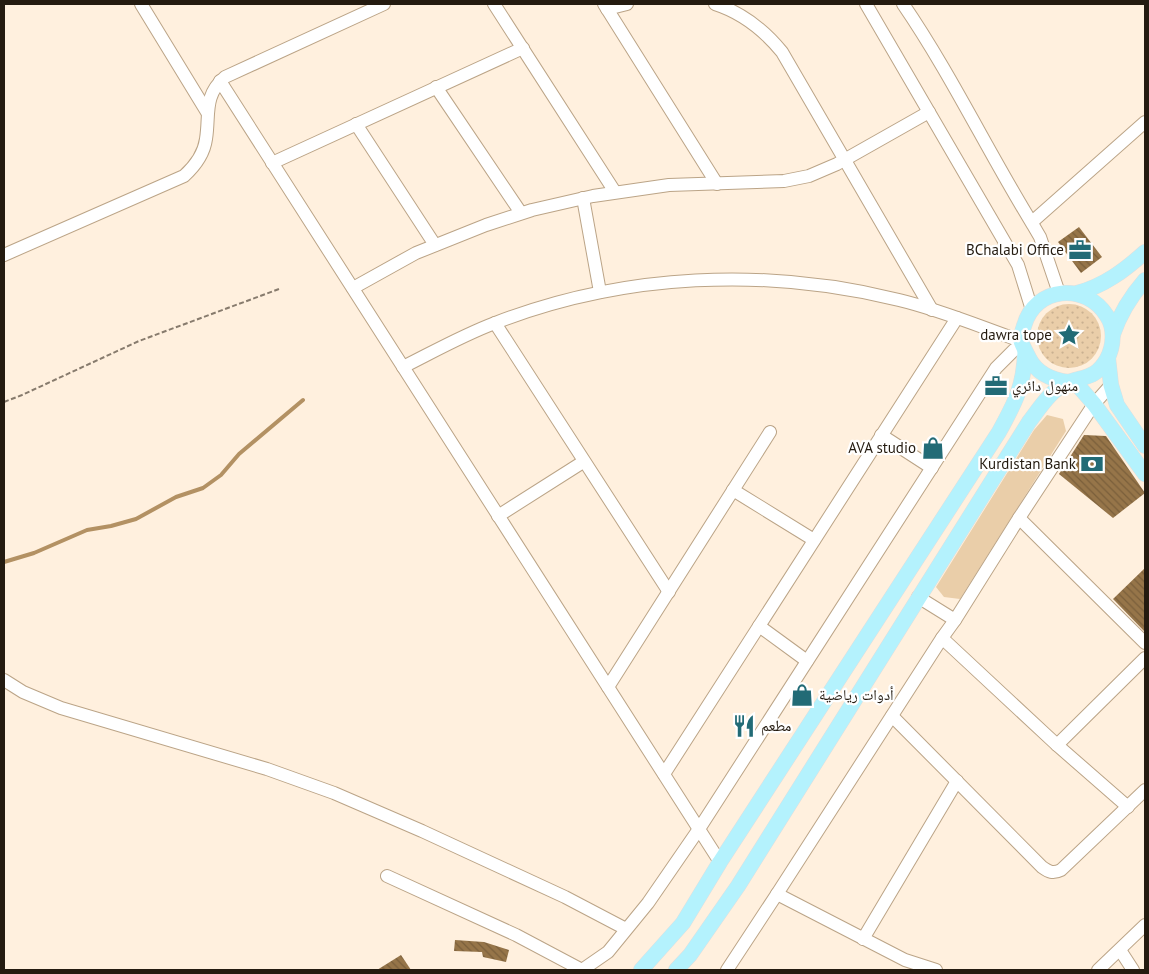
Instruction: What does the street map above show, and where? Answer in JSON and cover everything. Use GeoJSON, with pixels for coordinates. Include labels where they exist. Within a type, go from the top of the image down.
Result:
{"type":"FeatureCollection","features":[{"type":"Feature","properties":{"kind":"main road"},"geometry":{"type":"LineString","coordinates":[[641,970],[683,923],[720,862],[999,432],[1019,392],[1024,372],[1023,346],[1025,324],[1032,310],[1048,297],[1059,293],[1077,293],[1091,289],[1128,267],[1145,252]]}},
{"type":"Feature","properties":{"kind":"main road"},"geometry":{"type":"LineString","coordinates":[[676,970],[690,955],[738,886],[1029,422],[1056,391],[1072,382],[1094,374],[1102,367],[1108,358],[1113,334],[1127,304],[1145,280]]}},
{"type":"Feature","properties":{"kind":"main road"},"geometry":{"type":"LineString","coordinates":[[1077,293],[1090,298],[1102,308],[1109,320],[1113,334]]}},
{"type":"Feature","properties":{"kind":"main road"},"geometry":{"type":"LineString","coordinates":[[1023,346],[1032,364],[1043,374],[1055,380],[1072,382],[1094,404],[1145,474]]}},
{"type":"Feature","properties":{"kind":"main road"},"geometry":{"type":"LineString","coordinates":[[1108,358],[1110,386],[1117,405],[1145,446]]}},
{"type":"Feature","properties":{"kind":"street"},"geometry":{"type":"LineString","coordinates":[[141,4],[207,112]]}},
{"type":"Feature","properties":{"kind":"street"},"geometry":{"type":"LineString","coordinates":[[4,255],[184,176],[192,168],[203,150],[206,139],[209,101],[213,90],[220,82],[230,74],[384,4]]}},
{"type":"Feature","properties":{"kind":"street"},"geometry":{"type":"LineString","coordinates":[[494,4],[616,192]]}},
{"type":"Feature","properties":{"kind":"street"},"geometry":{"type":"LineString","coordinates":[[627,4],[606,6],[717,184]]}},
{"type":"Feature","properties":{"kind":"street"},"geometry":{"type":"LineString","coordinates":[[715,4],[737,13],[750,21],[772,40],[782,52],[932,310]]}},
{"type":"Feature","properties":{"kind":"street"},"geometry":{"type":"LineString","coordinates":[[866,4],[1018,265],[1032,310]]}},
{"type":"Feature","properties":{"kind":"street"},"geometry":{"type":"LineString","coordinates":[[903,4],[955,88],[986,145],[1032,222],[1040,237],[1059,293]]}},
{"type":"Feature","properties":{"kind":"street"},"geometry":{"type":"LineString","coordinates":[[272,162],[522,48]]}},
{"type":"Feature","properties":{"kind":"street"},"geometry":{"type":"LineString","coordinates":[[220,82],[720,862]]}},
{"type":"Feature","properties":{"kind":"street"},"geometry":{"type":"LineString","coordinates":[[436,87],[521,213]]}},
{"type":"Feature","properties":{"kind":"street"},"geometry":{"type":"LineString","coordinates":[[352,288],[408,257],[435,245],[521,213],[583,198],[669,185],[797,179],[823,171],[845,160],[929,112]]}},
{"type":"Feature","properties":{"kind":"street"},"geometry":{"type":"LineString","coordinates":[[1032,222],[1145,122]]}},
{"type":"Feature","properties":{"kind":"street"},"geometry":{"type":"LineString","coordinates":[[356,124],[435,245]]}},
{"type":"Feature","properties":{"kind":"street"},"geometry":{"type":"LineString","coordinates":[[583,198],[600,292]]}},
{"type":"Feature","properties":{"kind":"street"},"geometry":{"type":"LineString","coordinates":[[404,368],[449,344],[495,323],[551,304],[600,292],[666,282],[725,278],[784,280],[843,288],[900,300],[957,318],[1023,346]]}},
{"type":"Feature","properties":{"kind":"street"},"geometry":{"type":"LineString","coordinates":[[664,774],[957,318]]}},
{"type":"Feature","properties":{"kind":"street"},"geometry":{"type":"LineString","coordinates":[[495,323],[583,462],[669,592]]}},
{"type":"Feature","properties":{"kind":"street"},"geometry":{"type":"LineString","coordinates":[[387,876],[516,935],[582,970],[608,952],[648,903],[699,829],[996,368],[1014,350],[1023,346]]}},
{"type":"Feature","properties":{"kind":"street"},"geometry":{"type":"LineString","coordinates":[[727,970],[778,894],[1019,518],[1094,404],[1110,386]]}},
{"type":"Feature","properties":{"kind":"street"},"geometry":{"type":"LineString","coordinates":[[608,687],[770,432]]}},
{"type":"Feature","properties":{"kind":"street"},"geometry":{"type":"LineString","coordinates":[[882,435],[932,468]]}},
{"type":"Feature","properties":{"kind":"street"},"geometry":{"type":"LineString","coordinates":[[498,516],[583,462]]}},
{"type":"Feature","properties":{"kind":"street"},"geometry":{"type":"LineString","coordinates":[[733,490],[814,540]]}},
{"type":"Feature","properties":{"kind":"street"},"geometry":{"type":"LineString","coordinates":[[1019,518],[1145,643]]}},
{"type":"Feature","properties":{"kind":"street"},"geometry":{"type":"LineString","coordinates":[[918,597],[955,620]]}},
{"type":"Feature","properties":{"kind":"street"},"geometry":{"type":"LineString","coordinates":[[759,626],[808,661]]}},
{"type":"Feature","properties":{"kind":"street"},"geometry":{"type":"LineString","coordinates":[[942,638],[1056,745],[1128,807]]}},
{"type":"Feature","properties":{"kind":"street"},"geometry":{"type":"LineString","coordinates":[[1056,745],[1145,658]]}},
{"type":"Feature","properties":{"kind":"street"},"geometry":{"type":"LineString","coordinates":[[4,680],[22,692],[62,708],[267,769],[334,793],[556,893],[626,929]]}},
{"type":"Feature","properties":{"kind":"street"},"geometry":{"type":"LineString","coordinates":[[892,716],[1049,872],[1056,873],[1061,870],[1145,790]]}},
{"type":"Feature","properties":{"kind":"street"},"geometry":{"type":"LineString","coordinates":[[863,939],[957,781]]}},
{"type":"Feature","properties":{"kind":"street"},"geometry":{"type":"LineString","coordinates":[[778,894],[863,939],[904,965],[936,970]]}},
{"type":"Feature","properties":{"kind":"street"},"geometry":{"type":"LineString","coordinates":[[1098,970],[1145,925]]}},
{"type":"Feature","properties":{"kind":"street"},"geometry":{"type":"LineString","coordinates":[[1120,950],[1133,970]]}},
{"type":"Feature","properties":{"kind":"path"},"geometry":{"type":"LineString","coordinates":[[4,402],[138,341],[279,289]]}},
{"type":"Feature","properties":{"kind":"shaded area"},"geometry":{"type":"Polygon","coordinates":[[[1063,304],[1075,304],[1092,313],[1099,324],[1101,336],[1099,348],[1092,359],[1075,368],[1063,368],[1051,363],[1042,354],[1037,342],[1037,330],[1042,318],[1051,309],[1063,304]]]}},
{"type":"Feature","properties":{"kind":"shaded area"},"geometry":{"type":"Polygon","coordinates":[[[1047,415],[1063,419],[1066,431],[960,599],[944,597],[936,587],[1034,430],[1047,415]]]}},
{"type":"Feature","properties":{"kind":"building","name":"BChalabi Office"},"geometry":{"type":"Polygon","coordinates":[[[1079,227],[1102,257],[1081,273],[1058,242],[1079,227]]]}},
{"type":"Feature","properties":{"kind":"building"},"geometry":{"type":"Polygon","coordinates":[[[1084,435],[1106,436],[1145,493],[1113,518],[1059,474],[1084,435]]]}},
{"type":"Feature","properties":{"kind":"building"},"geometry":{"type":"Polygon","coordinates":[[[1145,568],[1145,632],[1113,599],[1145,568]]]}},
{"type":"Feature","properties":{"kind":"building"},"geometry":{"type":"Polygon","coordinates":[[[455,940],[484,942],[509,950],[506,962],[483,957],[482,952],[454,951],[455,940]]]}},
{"type":"Feature","properties":{"kind":"building"},"geometry":{"type":"Polygon","coordinates":[[[401,955],[411,970],[377,970],[401,955]]]}},
{"type":"Feature","properties":{"kind":"waterway"},"geometry":{"type":"LineString","coordinates":[[4,562],[34,553],[87,530],[136,519],[176,497],[203,488],[221,475],[239,454],[303,400]]}},
{"type":"Feature","properties":{"kind":"place","name":"BChalabi Office"},"geometry":{"type":"Point","coordinates":[1080,250]}},
{"type":"Feature","properties":{"kind":"place","name":"dawra tope"},"geometry":{"type":"Point","coordinates":[1069,335]}},
{"type":"Feature","properties":{"kind":"place","name":"منهول دائري"},"geometry":{"type":"Point","coordinates":[996,386]}},
{"type":"Feature","properties":{"kind":"place","name":"AVA studio"},"geometry":{"type":"Point","coordinates":[933,448]}},
{"type":"Feature","properties":{"kind":"place","name":"Kurdistan Bank"},"geometry":{"type":"Point","coordinates":[1092,464]}},
{"type":"Feature","properties":{"kind":"place","name":"أدوات رياضية"},"geometry":{"type":"Point","coordinates":[802,695]}},
{"type":"Feature","properties":{"kind":"place","name":"مطعم"},"geometry":{"type":"Point","coordinates":[744,726]}}]}
